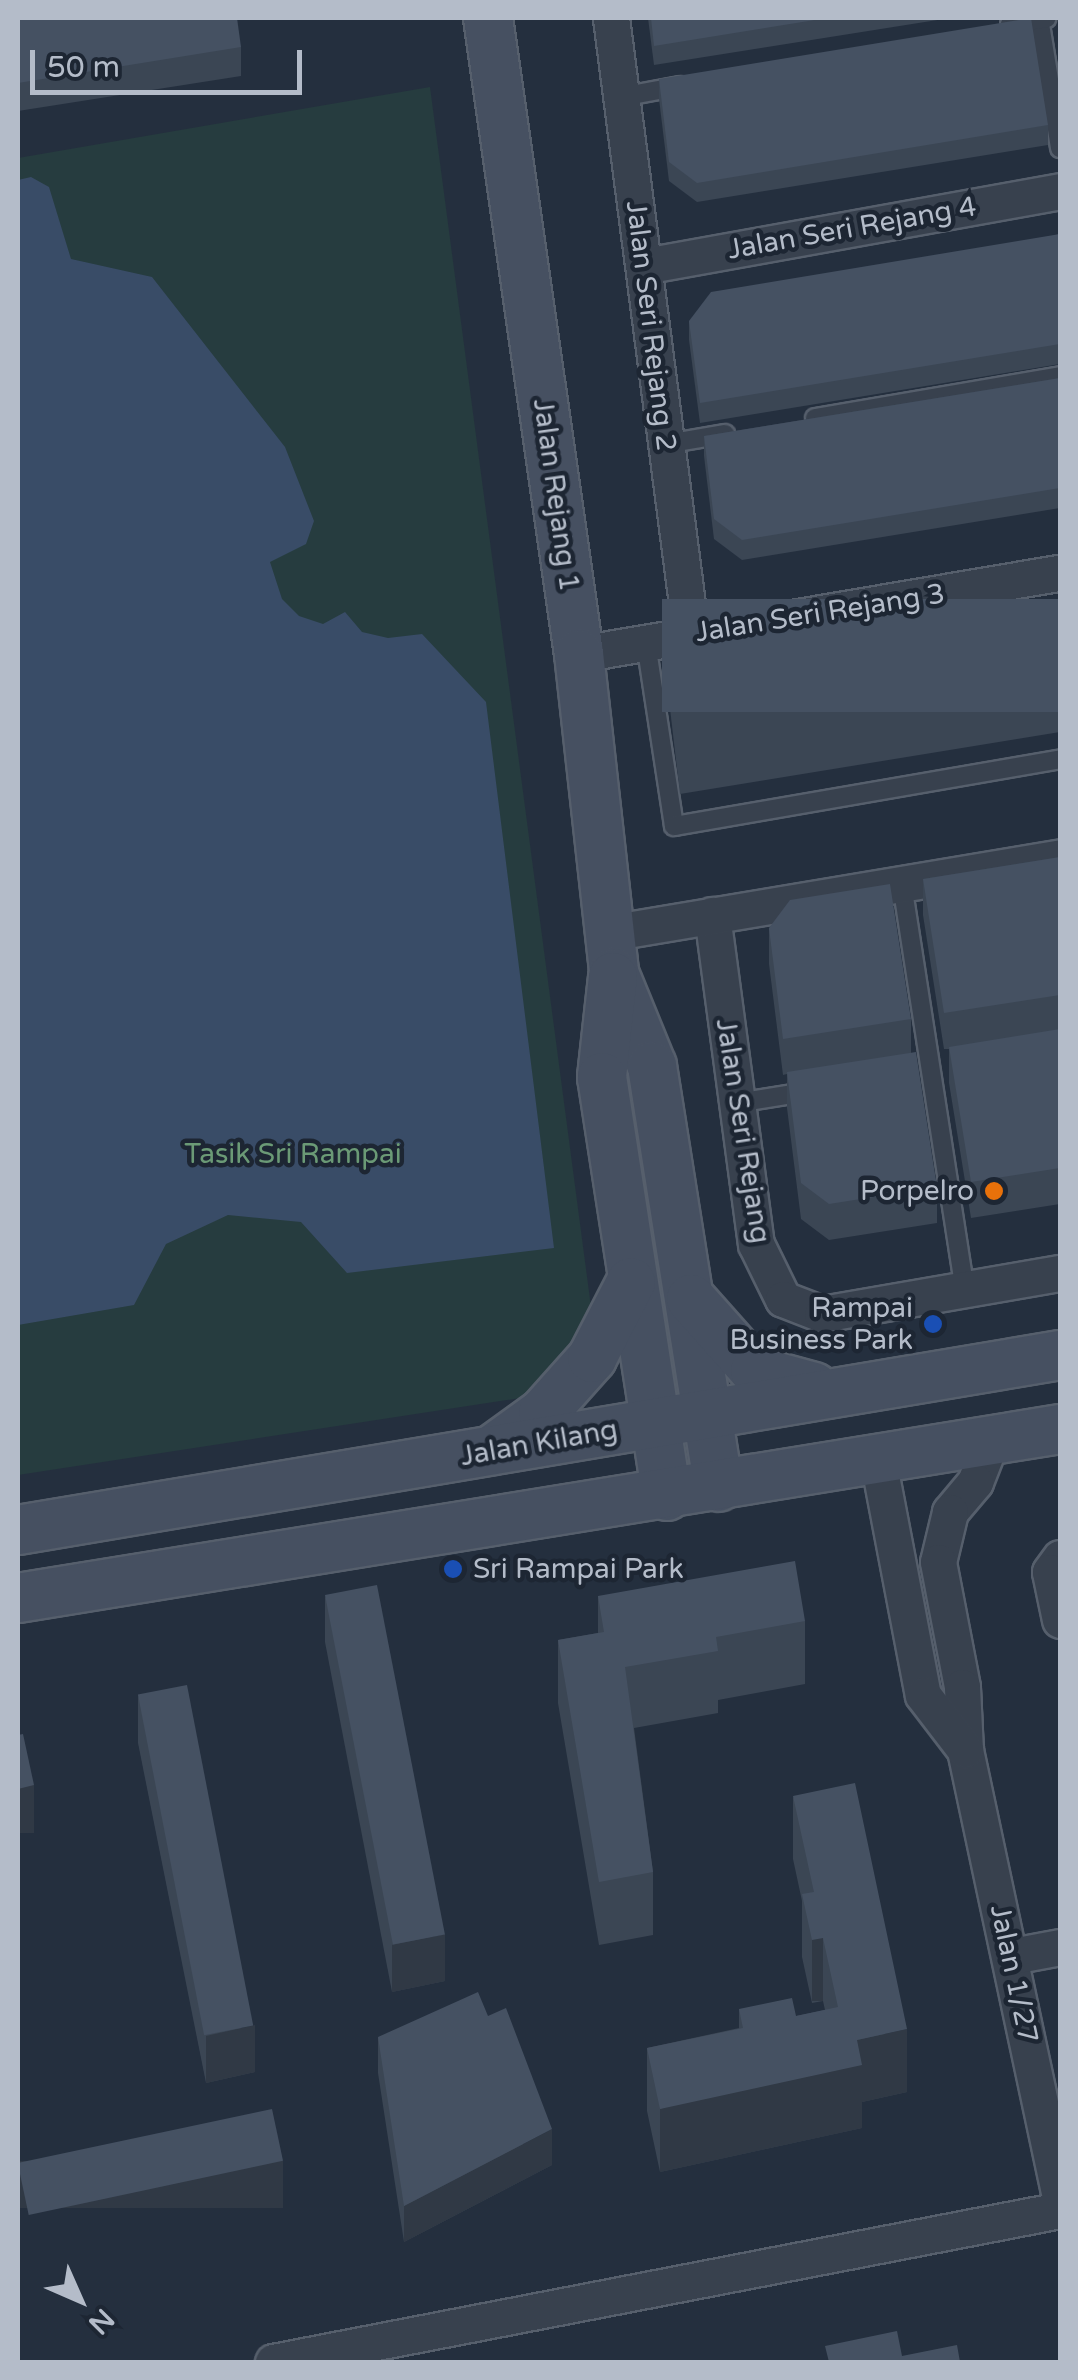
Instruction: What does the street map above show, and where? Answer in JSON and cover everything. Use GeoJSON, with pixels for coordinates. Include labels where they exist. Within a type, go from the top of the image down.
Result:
{"type":"FeatureCollection","features":[{"type":"Feature","properties":{"kind":"main road","name":"Jalan Rejang 1"},"geometry":{"type":"LineString","coordinates":[[488,18],[579,654],[610,953],[602,1077],[631,1282],[668,1496]]}},
{"type":"Feature","properties":{"kind":"main road","name":"Jalan Rejang 1"},"geometry":{"type":"LineString","coordinates":[[610,953],[652,1066],[719,1487]]}},
{"type":"Feature","properties":{"kind":"main road"},"geometry":{"type":"LineString","coordinates":[[489,1452],[542,1412],[592,1358],[631,1282]]}},
{"type":"Feature","properties":{"kind":"main road"},"geometry":{"type":"LineString","coordinates":[[688,1294],[755,1371],[837,1391]]}},
{"type":"Feature","properties":{"kind":"main road","name":"Jalan Kilang"},"geometry":{"type":"LineString","coordinates":[[18,1530],[1060,1355]]}},
{"type":"Feature","properties":{"kind":"main road"},"geometry":{"type":"LineString","coordinates":[[18,1598],[668,1496],[1060,1429]]}},
{"type":"Feature","properties":{"kind":"street","name":"Jalan Seri Rejang 2"},"geometry":{"type":"LineString","coordinates":[[611,18],[691,635]]}},
{"type":"Feature","properties":{"kind":"street","name":"Jalan Seri Rejang 4"},"geometry":{"type":"LineString","coordinates":[[644,266],[1060,190]]}},
{"type":"Feature","properties":{"kind":"street","name":"Jalan Seri Rejang 3"},"geometry":{"type":"LineString","coordinates":[[579,654],[1060,573]]}},
{"type":"Feature","properties":{"kind":"street"},"geometry":{"type":"LineString","coordinates":[[610,953],[712,916],[1060,858]]}},
{"type":"Feature","properties":{"kind":"street","name":"Jalan Seri Rejang"},"geometry":{"type":"LineString","coordinates":[[712,916],[756,1244],[783,1299],[822,1314],[1060,1273]]}},
{"type":"Feature","properties":{"kind":"street","name":"Jalan 1/27"},"geometry":{"type":"LineString","coordinates":[[991,1440],[975,1482],[950,1512],[938,1562],[962,1687],[965,1750],[1012,1956],[1060,2198]]}},
{"type":"Feature","properties":{"kind":"street","name":"Jalan 1/27"},"geometry":{"type":"LineString","coordinates":[[878,1460],[923,1695],[965,1750]]}},
{"type":"Feature","properties":{"kind":"street"},"geometry":{"type":"LineString","coordinates":[[1060,1558],[1050,1572],[1060,1620]]}},
{"type":"Feature","properties":{"kind":"street"},"geometry":{"type":"LineString","coordinates":[[1012,1956],[1060,1947]]}},
{"type":"Feature","properties":{"kind":"street"},"geometry":{"type":"LineString","coordinates":[[273,2362],[314,2359],[1060,2210]]}},
{"type":"Feature","properties":{"kind":"lane"},"geometry":{"type":"LineString","coordinates":[[1039,18],[1060,148]]}},
{"type":"Feature","properties":{"kind":"lane"},"geometry":{"type":"LineString","coordinates":[[982,30],[1047,18]]}},
{"type":"Feature","properties":{"kind":"lane"},"geometry":{"type":"LineString","coordinates":[[621,98],[697,83]]}},
{"type":"Feature","properties":{"kind":"lane"},"geometry":{"type":"LineString","coordinates":[[798,422],[1060,376]]}},
{"type":"Feature","properties":{"kind":"lane"},"geometry":{"type":"LineString","coordinates":[[666,444],[742,431]]}},
{"type":"Feature","properties":{"kind":"lane"},"geometry":{"type":"LineString","coordinates":[[646,642],[674,826],[1060,760]]}},
{"type":"Feature","properties":{"kind":"lane"},"geometry":{"type":"LineString","coordinates":[[902,884],[940,1070],[965,1289]]}},
{"type":"Feature","properties":{"kind":"lane"},"geometry":{"type":"LineString","coordinates":[[912,1074],[940,1070]]}},
{"type":"Feature","properties":{"kind":"lane"},"geometry":{"type":"LineString","coordinates":[[737,1102],[834,1087]]}},
{"type":"Feature","properties":{"kind":"green space","name":"Tasik Sri Rampai"},"geometry":{"type":"Polygon","coordinates":[[[430,87],[593,1322],[527,1397],[18,1475],[18,158],[430,87]]]}},
{"type":"Feature","properties":{"kind":"water","name":"Tasik Sri Rampai"},"geometry":{"type":"Polygon","coordinates":[[[31,177],[49,187],[71,259],[152,277],[285,447],[314,521],[306,544],[270,562],[282,599],[299,616],[323,624],[345,612],[362,632],[388,638],[422,634],[486,702],[554,1248],[347,1273],[301,1222],[228,1215],[166,1244],[134,1305],[18,1325],[18,180],[31,177]]]}},
{"type":"Feature","properties":{"kind":"building"},"geometry":{"type":"Polygon","coordinates":[[[18,18],[237,18],[241,47],[18,83],[18,18]]]}},
{"type":"Feature","properties":{"kind":"building"},"geometry":{"type":"Polygon","coordinates":[[[651,18],[827,18],[654,46],[651,18]]]}},
{"type":"Feature","properties":{"kind":"building"},"geometry":{"type":"Polygon","coordinates":[[[1031,18],[1048,125],[697,183],[669,162],[659,79],[1031,18]]]}},
{"type":"Feature","properties":{"kind":"building"},"geometry":{"type":"Polygon","coordinates":[[[1060,234],[1060,344],[700,403],[689,321],[711,292],[1060,234]]]}},
{"type":"Feature","properties":{"kind":"building"},"geometry":{"type":"Polygon","coordinates":[[[1060,378],[1060,488],[742,540],[714,519],[704,436],[1060,378]]]}},
{"type":"Feature","properties":{"kind":"building"},"geometry":{"type":"Polygon","coordinates":[[[662,599],[1060,599],[1060,712],[662,712],[662,599]]]}},
{"type":"Feature","properties":{"kind":"building"},"geometry":{"type":"Polygon","coordinates":[[[1060,857],[1060,995],[944,1013],[923,879],[1060,857]]]}},
{"type":"Feature","properties":{"kind":"building"},"geometry":{"type":"Polygon","coordinates":[[[890,884],[911,1019],[783,1039],[769,928],[790,900],[890,884]]]}},
{"type":"Feature","properties":{"kind":"building"},"geometry":{"type":"Polygon","coordinates":[[[1060,1029],[1060,1168],[971,1182],[949,1047],[1060,1029]]]}},
{"type":"Feature","properties":{"kind":"building"},"geometry":{"type":"Polygon","coordinates":[[[916,1052],[937,1187],[829,1204],[801,1183],[787,1072],[916,1052]]]}},
{"type":"Feature","properties":{"kind":"building"},"geometry":{"type":"Polygon","coordinates":[[[795,1561],[805,1621],[716,1637],[718,1651],[625,1667],[653,1872],[599,1882],[558,1640],[604,1632],[598,1596],[795,1561]]]}},
{"type":"Feature","properties":{"kind":"building"},"geometry":{"type":"Polygon","coordinates":[[[377,1585],[445,1934],[393,1945],[325,1595],[377,1585]]]}},
{"type":"Feature","properties":{"kind":"building"},"geometry":{"type":"Polygon","coordinates":[[[187,1685],[253,2026],[204,2035],[138,1695],[187,1685]]]}},
{"type":"Feature","properties":{"kind":"building"},"geometry":{"type":"Polygon","coordinates":[[[23,1734],[34,1785],[18,1789],[18,1735],[23,1734]]]}},
{"type":"Feature","properties":{"kind":"building"},"geometry":{"type":"Polygon","coordinates":[[[855,1783],[907,2029],[857,2040],[862,2065],[660,2109],[647,2048],[743,2028],[739,2009],[792,1998],[796,2016],[838,2007],[823,1938],[812,1940],[802,1894],[814,1892],[793,1796],[855,1783]]]}},
{"type":"Feature","properties":{"kind":"building"},"geometry":{"type":"Polygon","coordinates":[[[478,1992],[488,2016],[506,2008],[552,2129],[404,2206],[378,2037],[478,1992]]]}},
{"type":"Feature","properties":{"kind":"building"},"geometry":{"type":"Polygon","coordinates":[[[272,2109],[283,2161],[29,2215],[18,2163],[272,2109]]]}},
{"type":"Feature","properties":{"kind":"building"},"geometry":{"type":"Polygon","coordinates":[[[897,2331],[902,2356],[957,2345],[960,2362],[829,2362],[825,2346],[897,2331]]]}},
{"type":"Feature","properties":{"kind":"place","name":"Porpelro"},"geometry":{"type":"Point","coordinates":[994,1191]}},
{"type":"Feature","properties":{"kind":"place","name":"Rampai Business Park"},"geometry":{"type":"Point","coordinates":[933,1324]}},
{"type":"Feature","properties":{"kind":"place","name":"Sri Rampai Park"},"geometry":{"type":"Point","coordinates":[453,1569]}}]}
